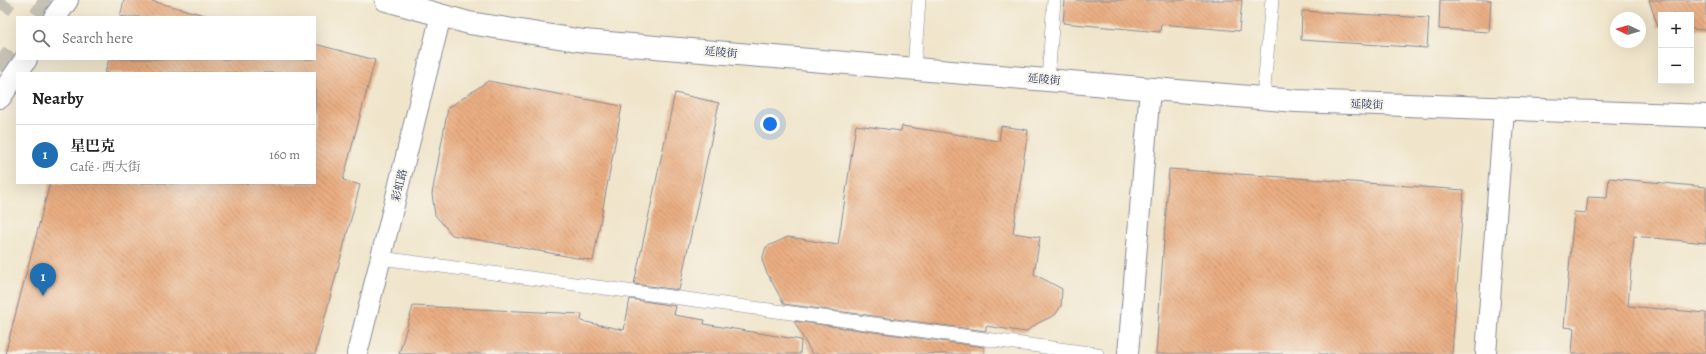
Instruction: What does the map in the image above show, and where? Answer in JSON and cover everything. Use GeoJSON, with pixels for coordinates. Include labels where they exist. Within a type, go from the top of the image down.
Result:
{"type":"FeatureCollection","features":[{"type":"Feature","properties":{"kind":"street"},"geometry":{"type":"LineString","coordinates":[[56,16],[68,0]]}},
{"type":"Feature","properties":{"kind":"street","name":"延陵街"},"geometry":{"type":"LineString","coordinates":[[386,0],[469,23],[584,41],[1296,101],[1706,116]]}},
{"type":"Feature","properties":{"kind":"street","name":"彩虹路"},"geometry":{"type":"LineString","coordinates":[[357,354],[441,15]]}},
{"type":"Feature","properties":{"kind":"street"},"geometry":{"type":"LineString","coordinates":[[17,72],[25,60]]}},
{"type":"Feature","properties":{"kind":"street"},"geometry":{"type":"LineString","coordinates":[[0,97],[16,74]]}},
{"type":"Feature","properties":{"kind":"street"},"geometry":{"type":"LineString","coordinates":[[1128,354],[1150,89]]}},
{"type":"Feature","properties":{"kind":"street"},"geometry":{"type":"LineString","coordinates":[[1486,354],[1504,108]]}},
{"type":"Feature","properties":{"kind":"lane"},"geometry":{"type":"LineString","coordinates":[[914,69],[919,0]]}},
{"type":"Feature","properties":{"kind":"lane"},"geometry":{"type":"LineString","coordinates":[[1048,80],[1054,0]]}},
{"type":"Feature","properties":{"kind":"lane"},"geometry":{"type":"LineString","coordinates":[[1263,98],[1272,0]]}},
{"type":"Feature","properties":{"kind":"lane"},"geometry":{"type":"LineString","coordinates":[[381,258],[1097,354]]}},
{"type":"Feature","properties":{"kind":"building"},"geometry":{"type":"Polygon","coordinates":[[[124,0],[148,0],[208,16],[120,16],[124,0]]]}},
{"type":"Feature","properties":{"kind":"building"},"geometry":{"type":"Polygon","coordinates":[[[1065,0],[1242,0],[1239,31],[1161,24],[1160,32],[1063,23],[1065,0]]]}},
{"type":"Feature","properties":{"kind":"building"},"geometry":{"type":"Polygon","coordinates":[[[1440,0],[1491,0],[1489,32],[1439,29],[1440,0]]]}},
{"type":"Feature","properties":{"kind":"building"},"geometry":{"type":"Polygon","coordinates":[[[1649,0],[1706,0],[1706,30],[1694,29],[1694,12],[1658,12],[1658,27],[1649,0]]]}},
{"type":"Feature","properties":{"kind":"building"},"geometry":{"type":"Polygon","coordinates":[[[1302,11],[1429,18],[1427,48],[1301,40],[1302,11]]]}},
{"type":"Feature","properties":{"kind":"building"},"geometry":{"type":"Polygon","coordinates":[[[316,44],[375,60],[343,180],[360,185],[315,354],[5,354],[50,184],[316,184],[316,72],[105,72],[109,60],[316,60],[316,44]]]}},
{"type":"Feature","properties":{"kind":"building"},"geometry":{"type":"Polygon","coordinates":[[[488,81],[622,106],[593,261],[452,235],[435,215],[432,194],[448,108],[488,81]]]}},
{"type":"Feature","properties":{"kind":"building"},"geometry":{"type":"Polygon","coordinates":[[[675,93],[719,103],[679,290],[634,284],[675,93]]]}},
{"type":"Feature","properties":{"kind":"building"},"geometry":{"type":"Polygon","coordinates":[[[856,125],[901,131],[902,126],[999,141],[1001,126],[1028,130],[1013,233],[1040,237],[1034,274],[1062,289],[1061,306],[1055,315],[1038,323],[1025,332],[986,326],[986,331],[784,304],[766,271],[762,260],[766,247],[788,237],[838,245],[856,125]]]}},
{"type":"Feature","properties":{"kind":"building"},"geometry":{"type":"Polygon","coordinates":[[[1169,169],[1464,190],[1452,354],[1156,354],[1169,169]]]}},
{"type":"Feature","properties":{"kind":"building"},"geometry":{"type":"Polygon","coordinates":[[[1609,178],[1706,187],[1706,243],[1634,236],[1628,306],[1706,313],[1706,354],[1572,354],[1574,328],[1564,327],[1574,212],[1586,213],[1588,197],[1607,198],[1609,178]]]}},
{"type":"Feature","properties":{"kind":"building"},"geometry":{"type":"Polygon","coordinates":[[[630,299],[676,306],[674,315],[705,320],[704,324],[801,340],[800,354],[399,354],[413,306],[582,314],[581,321],[624,330],[630,299]]]}},
{"type":"Feature","properties":{"kind":"building"},"geometry":{"type":"Polygon","coordinates":[[[794,321],[984,347],[984,354],[812,354],[794,321]]]}},
{"type":"Feature","properties":{"kind":"tunnel"},"geometry":{"type":"LineString","coordinates":[[0,9],[6,0]]}},
{"type":"Feature","properties":{"kind":"tunnel"},"geometry":{"type":"LineString","coordinates":[[40,16],[51,0]]}},
{"type":"Feature","properties":{"kind":"tunnel"},"geometry":{"type":"LineString","coordinates":[[0,71],[16,49]]}},
{"type":"Feature","properties":{"kind":"place","name":"星巴克"},"geometry":{"type":"Point","coordinates":[43,296]}}]}
